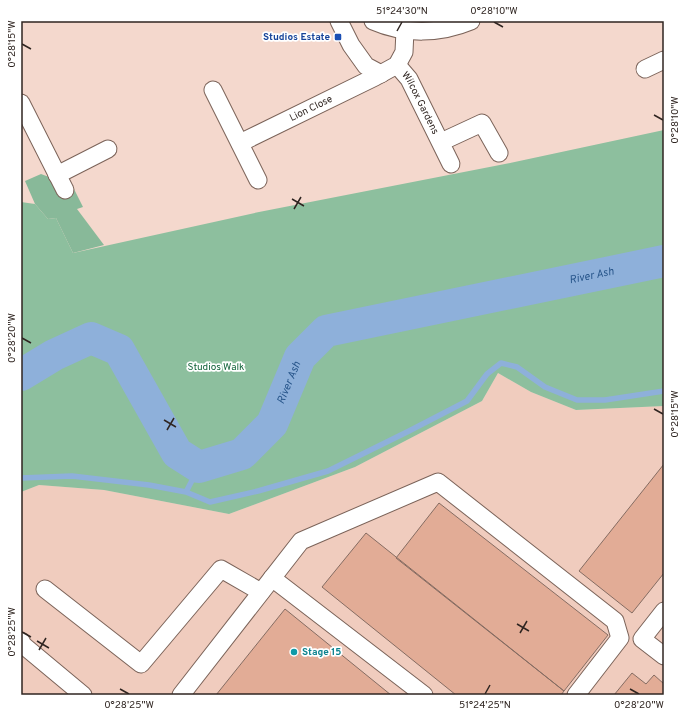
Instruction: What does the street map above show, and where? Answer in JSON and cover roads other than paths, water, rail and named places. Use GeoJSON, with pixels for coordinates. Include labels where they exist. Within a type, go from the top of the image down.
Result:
{"type":"FeatureCollection","features":[{"type":"Feature","properties":{"kind":"street"},"geometry":{"type":"LineString","coordinates":[[339,21],[351,46],[366,66],[381,74]]}},
{"type":"Feature","properties":{"kind":"street"},"geometry":{"type":"LineString","coordinates":[[373,21],[391,28],[420,32],[454,28],[471,21]]}},
{"type":"Feature","properties":{"kind":"street"},"geometry":{"type":"LineString","coordinates":[[397,64],[404,52],[405,30]]}},
{"type":"Feature","properties":{"kind":"street"},"geometry":{"type":"LineString","coordinates":[[645,69],[664,60]]}},
{"type":"Feature","properties":{"kind":"street","name":"Lion Close"},"geometry":{"type":"LineString","coordinates":[[240,143],[381,74],[397,64]]}},
{"type":"Feature","properties":{"kind":"street","name":"Wilcox Gardens"},"geometry":{"type":"LineString","coordinates":[[397,64],[409,79],[451,164]]}},
{"type":"Feature","properties":{"kind":"street"},"geometry":{"type":"LineString","coordinates":[[213,90],[258,180]]}},
{"type":"Feature","properties":{"kind":"street"},"geometry":{"type":"LineString","coordinates":[[21,103],[65,190]]}},
{"type":"Feature","properties":{"kind":"street","name":"Wilcox Gardens"},"geometry":{"type":"LineString","coordinates":[[441,142],[482,123],[499,153]]}},
{"type":"Feature","properties":{"kind":"street"},"geometry":{"type":"LineString","coordinates":[[58,175],[108,149]]}},
{"type":"Feature","properties":{"kind":"street"},"geometry":{"type":"LineString","coordinates":[[181,695],[301,541],[438,482],[615,621],[620,638],[576,695]]}},
{"type":"Feature","properties":{"kind":"street"},"geometry":{"type":"LineString","coordinates":[[45,589],[141,664],[221,570],[261,592]]}},
{"type":"Feature","properties":{"kind":"street"},"geometry":{"type":"LineString","coordinates":[[272,578],[424,695]]}},
{"type":"Feature","properties":{"kind":"street"},"geometry":{"type":"LineString","coordinates":[[664,612],[642,639],[664,656]]}},
{"type":"Feature","properties":{"kind":"street"},"geometry":{"type":"LineString","coordinates":[[21,640],[23,645],[83,695]]}},
{"type":"Feature","properties":{"kind":"waterway","name":"River Ash"},"geometry":{"type":"LineString","coordinates":[[21,375],[54,355],[91,338],[119,350],[177,453],[199,467],[242,454],[272,424],[300,357],[326,331],[664,261]]}},
{"type":"Feature","properties":{"kind":"waterway"},"geometry":{"type":"LineString","coordinates":[[21,478],[72,476],[149,485],[186,492],[210,502],[258,491],[328,471],[467,401],[487,374],[501,363],[517,367],[545,387],[577,400],[605,400],[664,391]]}},
{"type":"Feature","properties":{"kind":"waterway"},"geometry":{"type":"LineString","coordinates":[[186,492],[199,467]]}},
{"type":"Feature","properties":{"kind":"place","name":"Studios Estate"},"geometry":{"type":"Point","coordinates":[338,37]}},
{"type":"Feature","properties":{"kind":"place","name":"Stage 15"},"geometry":{"type":"Point","coordinates":[294,652]}},
{"type":"Feature","properties":{"kind":"park label","name":"Studios Walk"},"geometry":{"type":"Point","coordinates":[216,367]}}]}
